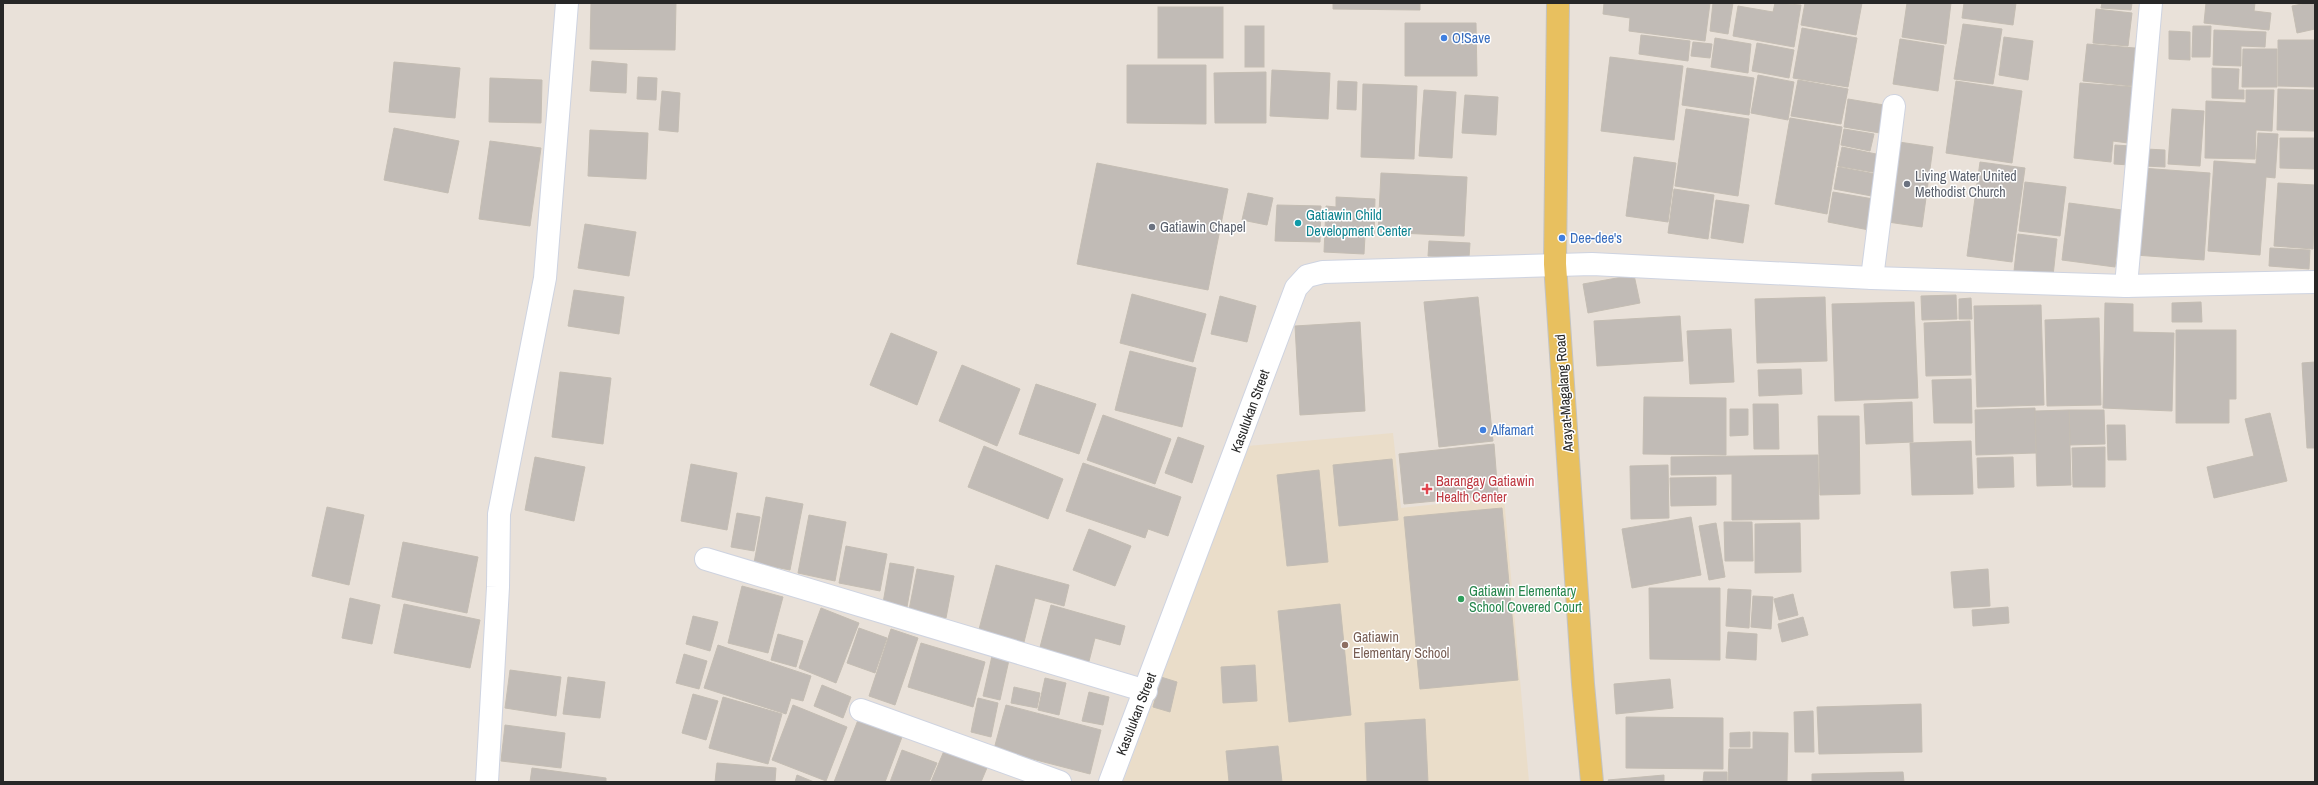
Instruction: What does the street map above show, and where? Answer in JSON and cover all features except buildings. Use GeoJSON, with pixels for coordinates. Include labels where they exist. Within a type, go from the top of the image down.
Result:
{"type":"FeatureCollection","features":[{"type":"Feature","properties":{"kind":"main road","name":"Arayat-Magalang Road"},"geometry":{"type":"LineString","coordinates":[[1558,3],[1555,264],[1583,684],[1592,782]]}},
{"type":"Feature","properties":{"kind":"street"},"geometry":{"type":"LineString","coordinates":[[487,782],[498,587],[499,514],[545,278],[567,3]]}},
{"type":"Feature","properties":{"kind":"street"},"geometry":{"type":"LineString","coordinates":[[2126,286],[2151,3]]}},
{"type":"Feature","properties":{"kind":"street"},"geometry":{"type":"LineString","coordinates":[[1872,278],[1894,106]]}},
{"type":"Feature","properties":{"kind":"street","name":"Kasulukan Street"},"geometry":{"type":"LineString","coordinates":[[1110,782],[1146,691],[1296,288],[1307,276],[1323,272],[1555,264],[1872,278],[2126,286],[2315,282]]}},
{"type":"Feature","properties":{"kind":"street"},"geometry":{"type":"LineString","coordinates":[[706,559],[1146,691]]}},
{"type":"Feature","properties":{"kind":"street"},"geometry":{"type":"LineString","coordinates":[[861,710],[1060,782]]}},
{"type":"Feature","properties":{"kind":"shaded area","name":"Gatiawin Elementary School"},"geometry":{"type":"Polygon","coordinates":[[[1393,433],[1401,508],[1504,497],[1529,782],[1123,782],[1248,446],[1393,433]]]}},
{"type":"Feature","properties":{"kind":"place","name":"O!Save"},"geometry":{"type":"Point","coordinates":[1444,38]}},
{"type":"Feature","properties":{"kind":"place","name":"Living Water United Methodist Church"},"geometry":{"type":"Point","coordinates":[1907,184]}},
{"type":"Feature","properties":{"kind":"place","name":"Gatiawin Child Development Center"},"geometry":{"type":"Point","coordinates":[1298,223]}},
{"type":"Feature","properties":{"kind":"place","name":"Gatiawin Chapel"},"geometry":{"type":"Point","coordinates":[1152,227]}},
{"type":"Feature","properties":{"kind":"place","name":"Dee-dee's"},"geometry":{"type":"Point","coordinates":[1562,238]}},
{"type":"Feature","properties":{"kind":"place","name":"Alfamart"},"geometry":{"type":"Point","coordinates":[1483,430]}},
{"type":"Feature","properties":{"kind":"place","name":"Barangay Gatiawin Health Center"},"geometry":{"type":"Point","coordinates":[1427,489]}},
{"type":"Feature","properties":{"kind":"place","name":"Gatiawin Elementary School Covered Court"},"geometry":{"type":"Point","coordinates":[1461,599]}},
{"type":"Feature","properties":{"kind":"place","name":"Gatiawin Elementary School"},"geometry":{"type":"Point","coordinates":[1345,645]}}]}
